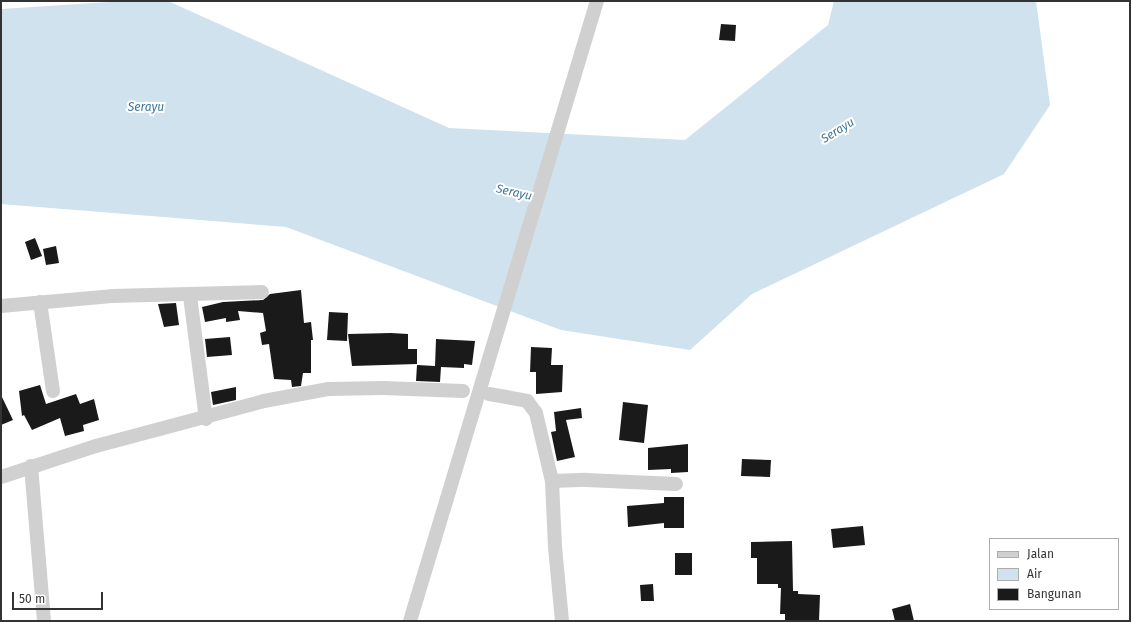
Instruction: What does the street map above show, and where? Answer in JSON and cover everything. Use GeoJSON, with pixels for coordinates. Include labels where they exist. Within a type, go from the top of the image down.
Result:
{"type":"FeatureCollection","features":[{"type":"Feature","properties":{"kind":"street"},"geometry":{"type":"LineString","coordinates":[[410,621],[597,1]]}},
{"type":"Feature","properties":{"kind":"street"},"geometry":{"type":"LineString","coordinates":[[1,306],[112,296],[190,296],[262,292]]}},
{"type":"Feature","properties":{"kind":"street"},"geometry":{"type":"LineString","coordinates":[[190,296],[206,419]]}},
{"type":"Feature","properties":{"kind":"street"},"geometry":{"type":"LineString","coordinates":[[40,302],[52,391]]}},
{"type":"Feature","properties":{"kind":"street"},"geometry":{"type":"LineString","coordinates":[[1,477],[96,446],[206,419],[264,401],[329,389],[383,388],[463,391]]}},
{"type":"Feature","properties":{"kind":"street"},"geometry":{"type":"LineString","coordinates":[[489,394],[527,401],[538,421],[552,481],[555,547],[562,621]]}},
{"type":"Feature","properties":{"kind":"street"},"geometry":{"type":"LineString","coordinates":[[31,466],[44,621]]}},
{"type":"Feature","properties":{"kind":"street"},"geometry":{"type":"LineString","coordinates":[[552,481],[586,480],[676,484]]}},
{"type":"Feature","properties":{"kind":"water","name":"Serayu"},"geometry":{"type":"Polygon","coordinates":[[[125,1],[168,1],[449,128],[685,140],[828,25],[834,1],[1036,1],[1050,105],[1004,174],[752,294],[690,350],[561,330],[286,227],[1,204],[1,9],[125,1]]]}},
{"type":"Feature","properties":{"kind":"building"},"geometry":{"type":"Polygon","coordinates":[[[721,24],[736,25],[735,41],[719,40],[721,24]]]}},
{"type":"Feature","properties":{"kind":"building"},"geometry":{"type":"Polygon","coordinates":[[[35,238],[42,256],[31,260],[25,242],[35,238]]]}},
{"type":"Feature","properties":{"kind":"building"},"geometry":{"type":"Polygon","coordinates":[[[56,246],[59,263],[46,265],[43,249],[56,246]]]}},
{"type":"Feature","properties":{"kind":"building"},"geometry":{"type":"Polygon","coordinates":[[[301,290],[304,323],[311,322],[313,340],[311,340],[311,373],[303,373],[301,386],[292,387],[291,380],[274,379],[269,344],[262,345],[260,333],[266,331],[263,313],[238,311],[240,320],[226,322],[226,318],[205,322],[202,307],[223,302],[263,300],[270,294],[301,290]]]}},
{"type":"Feature","properties":{"kind":"building"},"geometry":{"type":"Polygon","coordinates":[[[176,303],[179,325],[164,327],[158,304],[176,303]]]}},
{"type":"Feature","properties":{"kind":"building"},"geometry":{"type":"Polygon","coordinates":[[[329,312],[348,313],[347,341],[327,340],[329,312]]]}},
{"type":"Feature","properties":{"kind":"building"},"geometry":{"type":"Polygon","coordinates":[[[348,334],[408,334],[408,349],[417,349],[417,364],[352,366],[348,334]]]}},
{"type":"Feature","properties":{"kind":"building"},"geometry":{"type":"Polygon","coordinates":[[[230,337],[232,355],[207,357],[205,339],[230,337]]]}},
{"type":"Feature","properties":{"kind":"building"},"geometry":{"type":"Polygon","coordinates":[[[436,339],[475,341],[472,365],[464,364],[464,368],[441,367],[440,382],[416,381],[417,365],[435,366],[436,339]]]}},
{"type":"Feature","properties":{"kind":"building"},"geometry":{"type":"Polygon","coordinates":[[[531,347],[552,348],[551,365],[563,365],[562,392],[536,394],[536,372],[530,372],[531,347]]]}},
{"type":"Feature","properties":{"kind":"building"},"geometry":{"type":"Polygon","coordinates":[[[40,385],[46,404],[76,394],[80,404],[94,399],[99,420],[83,425],[84,431],[65,436],[60,418],[32,430],[24,415],[22,416],[19,391],[40,385]]]}},
{"type":"Feature","properties":{"kind":"building"},"geometry":{"type":"Polygon","coordinates":[[[236,387],[236,400],[213,405],[211,392],[236,387]]]}},
{"type":"Feature","properties":{"kind":"building"},"geometry":{"type":"Polygon","coordinates":[[[1,395],[13,420],[1,425],[1,395]]]}},
{"type":"Feature","properties":{"kind":"building"},"geometry":{"type":"Polygon","coordinates":[[[623,402],[648,405],[644,443],[619,440],[623,402]]]}},
{"type":"Feature","properties":{"kind":"building"},"geometry":{"type":"Polygon","coordinates":[[[581,408],[582,418],[566,420],[575,457],[557,461],[551,432],[556,431],[554,412],[581,408]]]}},
{"type":"Feature","properties":{"kind":"building"},"geometry":{"type":"Polygon","coordinates":[[[688,444],[688,472],[671,473],[671,469],[648,470],[648,448],[688,444]]]}},
{"type":"Feature","properties":{"kind":"building"},"geometry":{"type":"Polygon","coordinates":[[[742,459],[771,460],[770,477],[741,476],[742,459]]]}},
{"type":"Feature","properties":{"kind":"building"},"geometry":{"type":"Polygon","coordinates":[[[664,497],[684,497],[684,528],[664,528],[664,523],[628,527],[627,506],[664,503],[664,497]]]}},
{"type":"Feature","properties":{"kind":"building"},"geometry":{"type":"Polygon","coordinates":[[[863,526],[865,545],[833,548],[831,529],[863,526]]]}},
{"type":"Feature","properties":{"kind":"building"},"geometry":{"type":"Polygon","coordinates":[[[792,541],[793,591],[798,591],[798,594],[820,595],[819,621],[785,621],[785,614],[780,614],[781,588],[778,588],[778,584],[757,584],[757,558],[751,558],[751,542],[792,541]]]}},
{"type":"Feature","properties":{"kind":"building"},"geometry":{"type":"Polygon","coordinates":[[[675,553],[692,553],[692,575],[675,575],[675,553]]]}},
{"type":"Feature","properties":{"kind":"building"},"geometry":{"type":"Polygon","coordinates":[[[653,584],[654,601],[641,601],[640,585],[653,584]]]}},
{"type":"Feature","properties":{"kind":"building"},"geometry":{"type":"Polygon","coordinates":[[[910,604],[914,621],[895,621],[892,609],[910,604]]]}}]}
